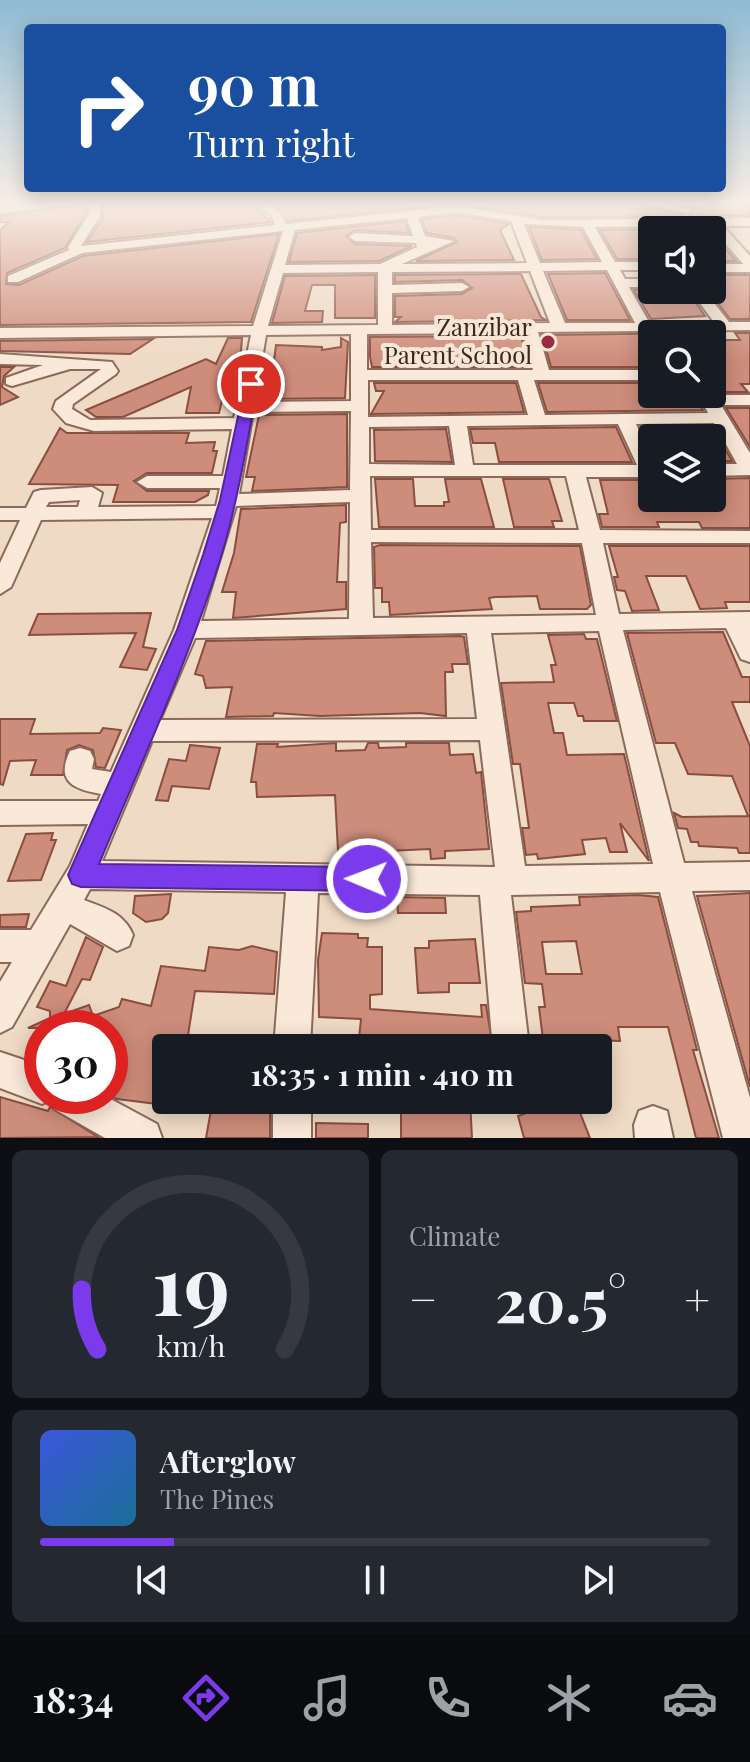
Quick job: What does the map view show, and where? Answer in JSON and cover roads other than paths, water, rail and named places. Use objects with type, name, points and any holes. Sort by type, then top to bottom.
[{"type":"street","points":[[13,279],[63,257]]},
{"type":"street","points":[[0,1015],[10,978],[41,946],[81,875],[122,786],[186,630],[228,498],[259,331],[279,257]]},
{"type":"street","points":[[354,257],[354,267]]},
{"type":"street","points":[[385,267],[401,257]]},
{"type":"street","points":[[534,257],[559,327]]},
{"type":"street","points":[[606,257],[641,320]]},
{"type":"street","points":[[456,266],[468,307]]},
{"type":"street","points":[[276,269],[638,266]]},
{"type":"street","points":[[726,267],[750,266]]},
{"type":"street","points":[[385,267],[385,328]]},
{"type":"street","points":[[620,283],[638,283]]},
{"type":"street","points":[[385,289],[468,307],[529,327],[638,326]]},
{"type":"street","points":[[708,304],[720,320]]},
{"type":"street","points":[[0,333],[385,328],[468,307]]},
{"type":"street","points":[[726,326],[750,326]]},
{"type":"street","points":[[529,327],[538,420]]},
{"type":"street","points":[[359,328],[361,627]]},
{"type":"street","points":[[0,359],[71,361],[110,367],[105,377],[65,401],[62,409],[69,418],[94,426],[245,415],[360,414],[457,421],[720,418]]},
{"type":"street","points":[[12,381],[71,361]]},
{"type":"street","points":[[359,375],[638,375]]},
{"type":"street","points":[[726,398],[750,400]]},
{"type":"street","points":[[714,408],[750,469],[726,470]]},
{"type":"street","points":[[625,420],[638,447]]},
{"type":"street","points":[[457,421],[465,471]]},
{"type":"street","points":[[360,470],[638,471]]},
{"type":"street","points":[[575,473],[594,539],[612,622],[610,629],[671,878],[742,1138]]},
{"type":"street","points":[[147,482],[228,498]]},
{"type":"street","points":[[3,575],[41,496],[46,494],[88,492],[94,495],[87,512],[228,498],[360,496]]},
{"type":"street","points":[[0,514],[35,513]]},
{"type":"street","points":[[360,536],[750,537]]},
{"type":"street","points":[[186,630],[742,620],[750,653]]},
{"type":"street","points":[[478,624],[494,729],[510,1034]]},
{"type":"street","points":[[143,731],[494,729]]},
{"type":"street","points":[[80,759],[77,774],[81,779],[122,786]]},
{"type":"street","points":[[0,813],[83,811],[109,815]]},
{"type":"street","points":[[81,875],[503,881],[750,876]]},
{"type":"street","points":[[293,1034],[303,878]]},
{"type":"street","points":[[64,907],[102,922],[117,935]]},
{"type":"street","points":[[0,946],[41,946]]},
{"type":"street","points":[[0,1070],[24,1079]]},
{"type":"street","points":[[100,1114],[143,1138]]},
{"type":"street","points":[[292,1114],[292,1138]]},
{"type":"place","name":"Zanzibar Parent School","points":[[548,342]]}]
